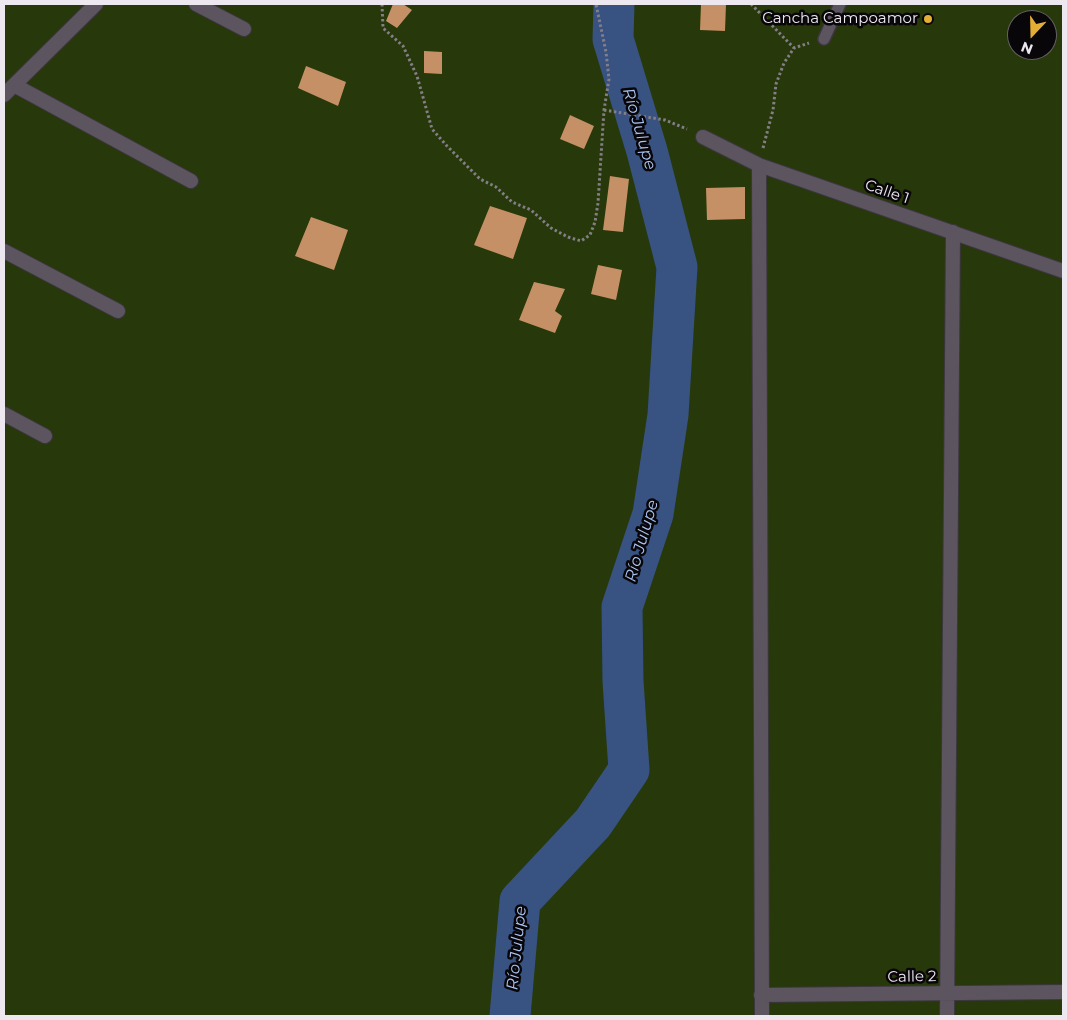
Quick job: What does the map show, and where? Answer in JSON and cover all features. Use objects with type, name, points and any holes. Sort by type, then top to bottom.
[{"type":"street","points":[[4,95],[96,4]]},
{"type":"street","points":[[196,4],[244,29]]},
{"type":"street","points":[[14,85],[191,182]]},
{"type":"street","name":"Calle 1","points":[[703,137],[759,165],[1063,271]]},
{"type":"street","points":[[759,165],[762,1016]]},
{"type":"street","points":[[947,1016],[953,232]]},
{"type":"street","points":[[4,251],[118,311]]},
{"type":"street","points":[[4,414],[45,436]]},
{"type":"street","name":"Calle 2","points":[[762,995],[1063,992]]},
{"type":"lane","points":[[824,38],[840,4]]},
{"type":"path","points":[[382,4],[383,28],[403,46],[417,76],[432,129],[480,179],[496,187],[512,202],[531,210],[551,228],[581,241],[590,235],[595,222],[604,110],[609,79],[606,52],[596,4]]},
{"type":"path","points":[[751,4],[794,48]]},
{"type":"path","points":[[759,165],[773,110],[776,84],[784,63],[794,48],[824,38]]},
{"type":"path","points":[[604,110],[665,120],[703,137]]},
{"type":"green space","points":[[4,4],[1063,4],[1063,1016],[4,1016]]},
{"type":"building","points":[[393,4],[403,4],[412,10],[397,28],[386,21]]},
{"type":"building","points":[[701,4],[726,4],[725,31],[700,30]]},
{"type":"building","points":[[424,51],[442,52],[442,74],[424,73]]},
{"type":"building","points":[[306,66],[346,82],[338,106],[298,88]]},
{"type":"building","points":[[570,115],[594,126],[584,149],[560,139]]},
{"type":"building","points":[[610,176],[629,179],[623,232],[603,230]]},
{"type":"building","points":[[745,187],[745,219],[707,220],[706,188]]},
{"type":"building","points":[[490,206],[527,218],[513,259],[474,245]]},
{"type":"building","points":[[311,217],[348,230],[334,270],[295,256]]},
{"type":"building","points":[[598,265],[622,270],[616,300],[591,294]]},
{"type":"building","points":[[534,282],[565,289],[555,311],[562,316],[555,333],[519,320]]},
{"type":"waterway","name":"Río Julupe","points":[[510,1016],[520,901],[593,823],[629,770],[623,681],[622,607],[653,514],[668,415],[677,267],[647,151],[613,39],[614,4]]},
{"type":"place","name":"Cancha Campoamor","points":[[928,19]]}]
